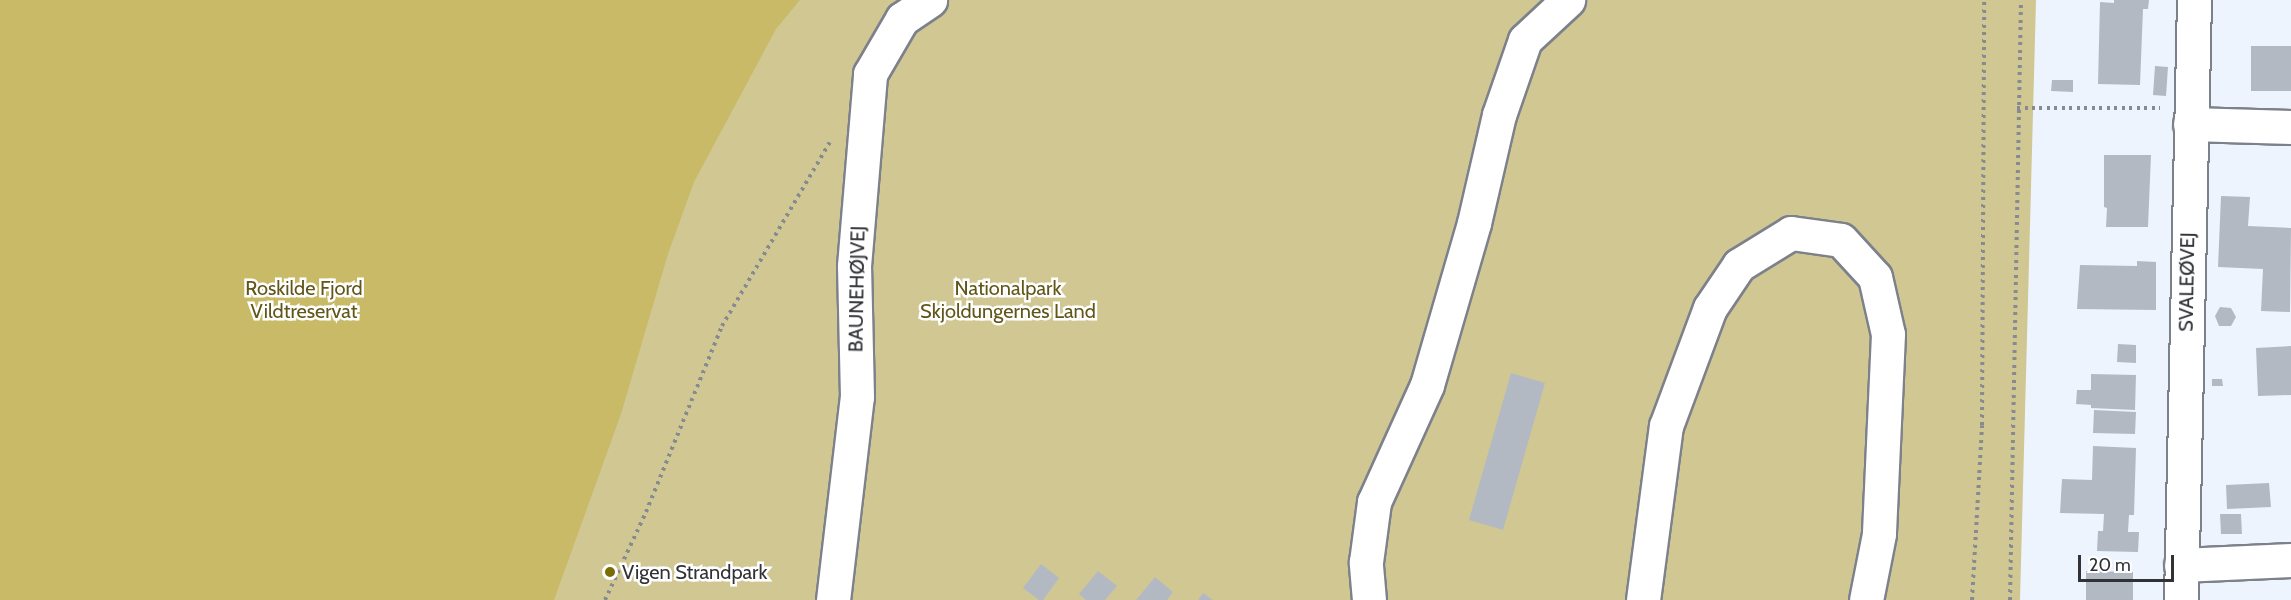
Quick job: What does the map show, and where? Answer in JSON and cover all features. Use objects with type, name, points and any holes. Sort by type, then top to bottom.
[{"type":"street","name":"BAUNEHØJVEJ","points":[[833,600],[857,397],[854,266],[870,74],[902,19],[930,0]]},
{"type":"street","points":[[1369,600],[1366,562],[1374,502],[1427,385],[1474,223],[1499,115],[1525,40],[1568,0]]},
{"type":"street","name":"SVALEØVEJ","points":[[2181,600],[2194,0]]},
{"type":"street","points":[[2190,124],[2291,127]]},
{"type":"street","points":[[1643,600],[1666,426],[1710,308],[1739,265],[1791,233],[1841,240],[1875,277],[1888,334],[1879,534],[1866,600]]},
{"type":"street","points":[[2181,565],[2291,560]]},
{"type":"path","points":[[1972,600],[1982,425],[1984,0]]},
{"type":"path","points":[[2010,600],[2017,108],[2021,0]]},
{"type":"path","points":[[2017,108],[2178,108],[2190,124]]},
{"type":"path","points":[[605,600],[646,512],[722,326],[835,135]]},
{"type":"green space","name":"Nationalpark Skjoldungernes Land","points":[[0,0],[2036,0],[2020,600],[0,600]]},
{"type":"shaded area","name":"Roskilde Fjord Vildtreservat","points":[[0,0],[800,0],[776,29],[694,182],[668,254],[621,414],[554,600],[0,600]]},
{"type":"building","points":[[2114,0],[2149,0],[2148,9],[2143,9],[2140,85],[2098,84],[2100,2],[2114,3]]},
{"type":"building","points":[[2251,46],[2291,46],[2291,91],[2251,91]]},
{"type":"building","points":[[2155,66],[2168,67],[2166,96],[2153,95]]},
{"type":"building","points":[[2052,80],[2073,80],[2073,92],[2051,91]]},
{"type":"building","points":[[2104,155],[2151,155],[2148,227],[2106,227]]},
{"type":"building","points":[[2221,196],[2250,197],[2248,226],[2291,228],[2290,312],[2261,311],[2263,269],[2218,267]]},
{"type":"building","points":[[2137,261],[2156,262],[2156,310],[2077,309],[2080,265],[2137,266]]},
{"type":"building","points":[[2220,307],[2231,308],[2236,317],[2231,326],[2219,326],[2215,316]]},
{"type":"building","points":[[2118,344],[2136,345],[2136,363],[2117,362]]},
{"type":"building","points":[[2291,346],[2291,395],[2258,396],[2256,348]]},
{"type":"building","points":[[1511,373],[1545,383],[1503,530],[1469,520]]},
{"type":"building","points":[[2091,374],[2136,375],[2135,410],[2091,408],[2091,405],[2076,404],[2077,390],[2091,390]]},
{"type":"building","points":[[2212,379],[2222,379],[2223,386],[2212,386]]},
{"type":"building","points":[[2094,410],[2136,412],[2135,434],[2093,433]]},
{"type":"building","points":[[2093,446],[2136,448],[2134,515],[2129,515],[2128,532],[2139,532],[2138,552],[2097,551],[2098,531],[2103,531],[2104,514],[2060,513],[2062,479],[2092,480]]},
{"type":"building","points":[[2269,483],[2271,507],[2227,509],[2226,485]]},
{"type":"building","points":[[2220,514],[2241,514],[2242,534],[2221,534]]},
{"type":"building","points":[[1041,564],[1059,578],[1043,600],[1039,600],[1023,588]]},
{"type":"building","points":[[1098,571],[1117,586],[1105,600],[1086,600],[1079,594]]},
{"type":"building","points":[[2086,571],[2133,572],[2133,600],[2086,600]]},
{"type":"building","points":[[1155,577],[1173,592],[1167,600],[1136,600]]},
{"type":"building","points":[[1203,593],[1213,600],[1198,600]]},
{"type":"place","name":"Vigen Strandpark","points":[[610,572]]}]
